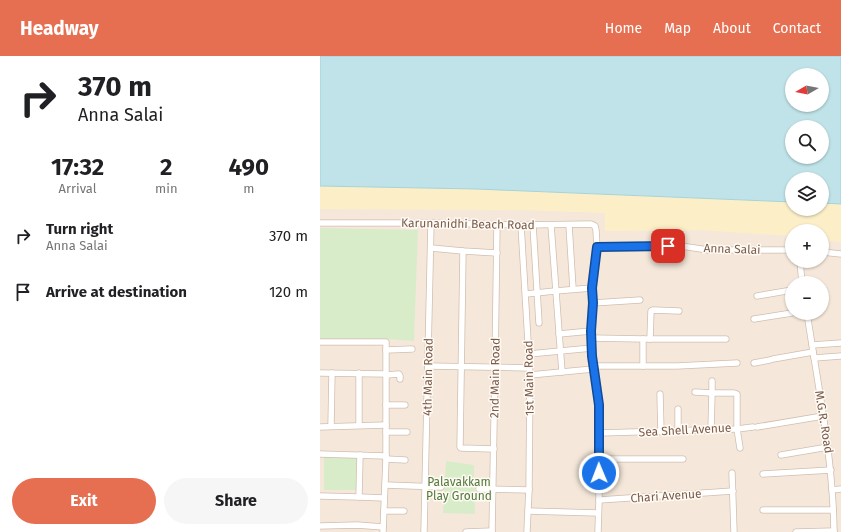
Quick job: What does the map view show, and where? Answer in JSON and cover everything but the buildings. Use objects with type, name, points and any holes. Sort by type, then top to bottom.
[{"type":"street","name":"Karunanidhi Beach Road","points":[[320,223],[432,222],[521,225],[591,224],[596,230],[597,247]]},
{"type":"street","name":"4th Main Road","points":[[424,532],[432,222]]},
{"type":"street","name":"2nd Main Road","points":[[492,532],[497,224]]},
{"type":"street","name":"1st Main Road","points":[[521,225],[530,372],[529,490],[527,532]]},
{"type":"street","points":[[533,225],[539,323]]},
{"type":"street","points":[[551,225],[562,372]]},
{"type":"street","points":[[570,225],[573,289]]},
{"type":"street","name":"Anna Salai","points":[[597,247],[674,246],[708,250],[785,250]]},
{"type":"street","points":[[597,247],[592,288],[593,303],[591,338],[593,368],[599,405],[598,532]]},
{"type":"street","points":[[431,248],[497,253]]},
{"type":"street","points":[[463,251],[460,447],[494,449]]},
{"type":"street","points":[[829,253],[841,254]]},
{"type":"street","points":[[526,294],[592,288]]},
{"type":"street","points":[[757,296],[785,291]]},
{"type":"street","points":[[593,303],[640,300]]},
{"type":"street","points":[[650,339],[652,311],[679,311]]},
{"type":"street","points":[[754,319],[785,314]]},
{"type":"street","name":"M.G.R. Road","points":[[808,320],[831,470],[834,531]]},
{"type":"street","points":[[559,334],[591,331]]},
{"type":"street","points":[[591,338],[726,339]]},
{"type":"street","points":[[643,339],[643,366]]},
{"type":"street","points":[[320,342],[386,342],[386,458],[383,529],[357,526],[331,529],[320,526]]},
{"type":"street","points":[[812,345],[841,343]]},
{"type":"street","points":[[529,354],[592,348]]},
{"type":"street","points":[[386,350],[412,350]]},
{"type":"street","points":[[754,363],[773,359],[813,355],[841,356]]},
{"type":"street","points":[[428,366],[495,367],[530,372],[562,372],[593,368],[737,364]]},
{"type":"street","points":[[320,373],[399,374],[400,378]]},
{"type":"street","points":[[331,426],[332,373]]},
{"type":"street","points":[[359,373],[359,425]]},
{"type":"street","points":[[711,430],[712,381]]},
{"type":"street","points":[[695,392],[712,393]]},
{"type":"street","name":"Sea Shell Avenue","points":[[599,434],[737,429],[737,394],[712,393]]},
{"type":"street","points":[[660,394],[661,432]]},
{"type":"street","points":[[386,404],[405,405]]},
{"type":"street","points":[[678,409],[678,431]]},
{"type":"street","points":[[740,448],[737,429],[823,416]]},
{"type":"street","points":[[320,427],[386,425]]},
{"type":"street","points":[[386,432],[407,432]]},
{"type":"street","points":[[781,455],[828,447]]},
{"type":"street","points":[[320,454],[360,455],[405,460]]},
{"type":"street","points":[[359,497],[360,455]]},
{"type":"street","points":[[599,459],[683,459]]},
{"type":"street","points":[[763,474],[831,470]]},
{"type":"street","points":[[732,473],[734,532]]},
{"type":"street","points":[[385,485],[441,488]]},
{"type":"street","points":[[479,489],[529,490]]},
{"type":"street","points":[[832,490],[841,489]]},
{"type":"street","name":"Chari Avenue","points":[[599,500],[733,491]]},
{"type":"street","points":[[320,496],[384,498]]},
{"type":"street","points":[[763,510],[834,510]]},
{"type":"street","points":[[384,511],[404,511]]},
{"type":"street","points":[[528,511],[598,513]]},
{"type":"street","points":[[357,526],[357,532]]},
{"type":"street","points":[[796,532],[834,531]]},
{"type":"street","points":[[466,532],[492,532]]},
{"type":"shaded area","points":[[320,190],[785,209],[785,216],[829,216],[829,209],[841,209],[841,532],[320,532]]},
{"type":"green space","points":[[320,228],[418,230],[414,341],[387,339],[320,340]]},
{"type":"green space","points":[[324,455],[357,455],[356,490],[324,490]]},
{"type":"green space","name":"Palavakkam Play Ground","points":[[446,461],[474,465],[475,514],[443,513]]},
{"type":"sand","points":[[320,186],[476,189],[785,202],[785,216],[829,216],[829,203],[841,204],[841,242],[829,241],[829,224],[785,224],[785,236],[700,230],[605,231],[605,213],[522,210],[320,209]]},
{"type":"water","points":[[320,56],[841,56],[841,204],[829,203],[829,172],[785,172],[785,202],[476,189],[320,186]]},
{"type":"route","points":[[599,473],[599,405],[593,369],[591,331],[593,303],[592,288],[597,247],[668,246]]}]
